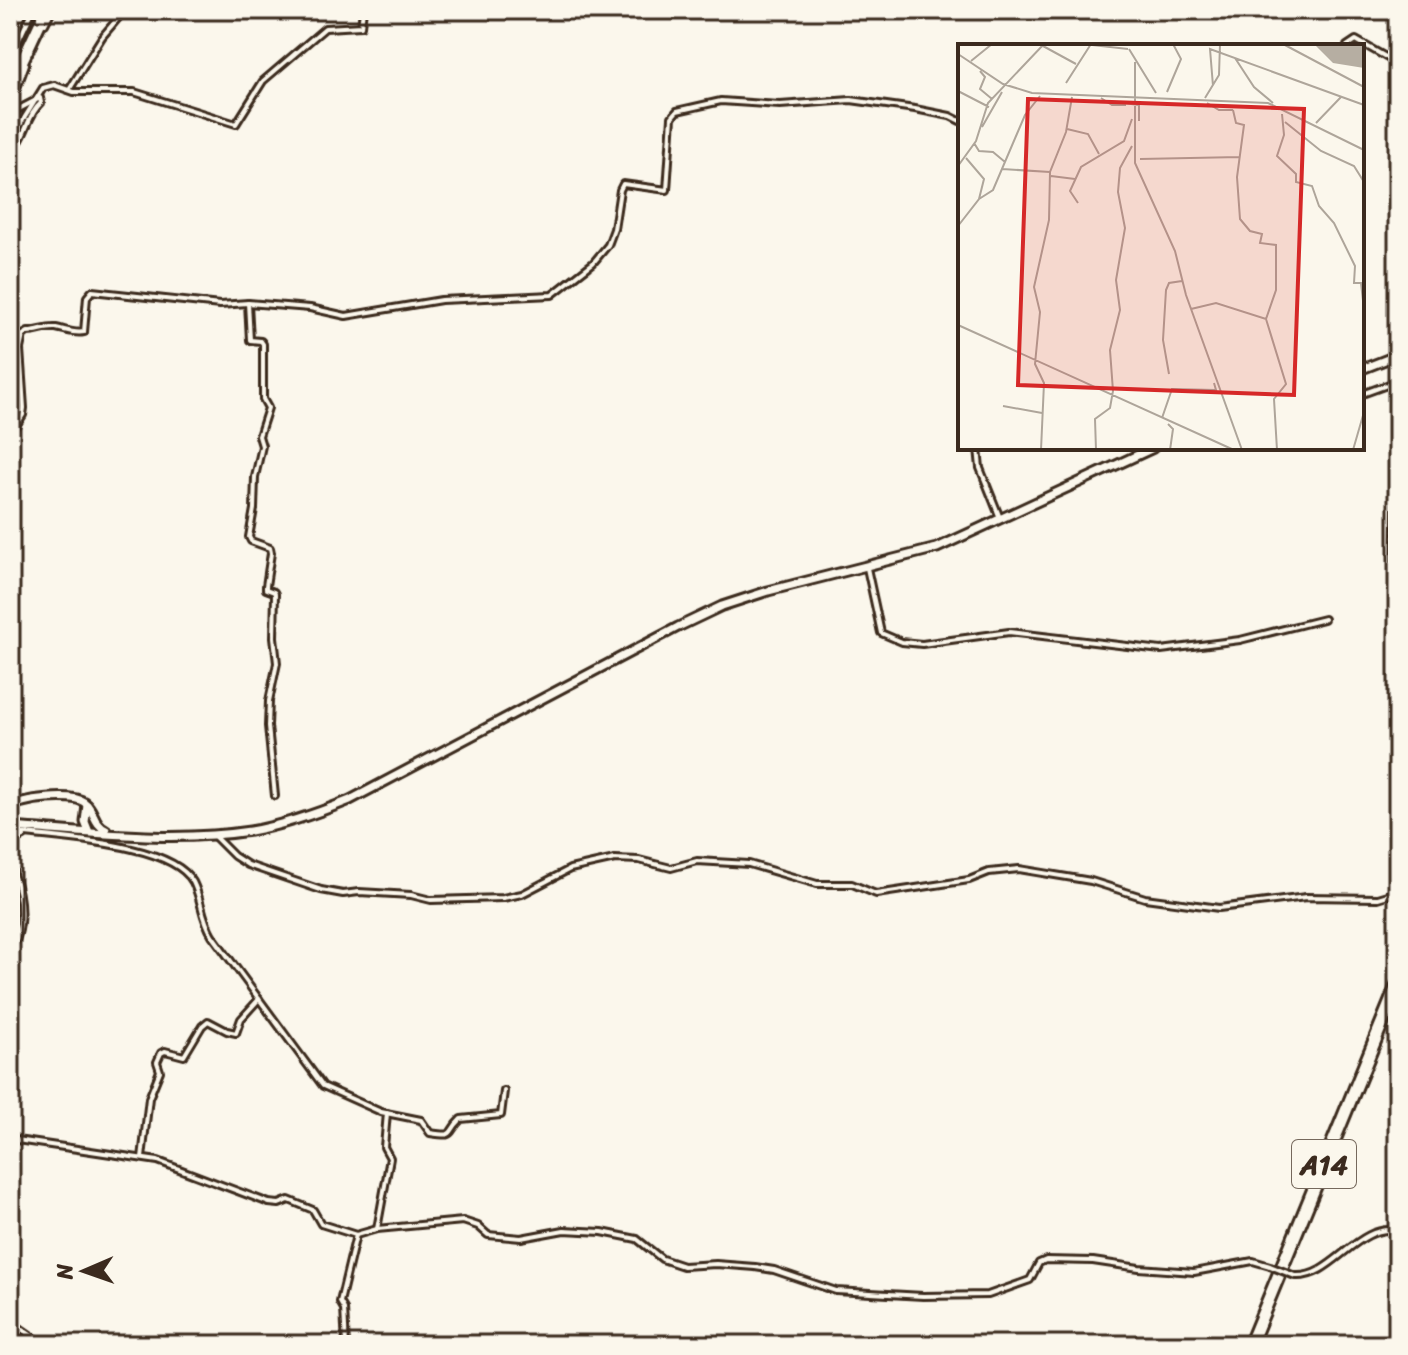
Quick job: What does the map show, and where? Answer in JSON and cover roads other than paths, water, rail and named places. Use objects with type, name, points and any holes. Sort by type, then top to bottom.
[{"type":"highway","points":[[10,76],[43,10]]},
{"type":"highway","points":[[10,87],[43,10]]},
{"type":"highway","name":"A14","points":[[1252,1345],[1398,984]]},
{"type":"highway","name":"A14","points":[[1252,1345],[1398,997]]},
{"type":"main road","points":[[1364,368],[1398,355]]},
{"type":"main road","points":[[10,832],[214,835],[277,825],[350,800],[722,606],[768,591],[937,548],[1149,450]]},
{"type":"main road","points":[[11,806],[24,801],[80,800],[92,810],[95,820],[104,829],[116,833]]},
{"type":"main road","points":[[87,805],[85,822],[89,832]]},
{"type":"main road","points":[[89,832],[95,820]]},
{"type":"main road","points":[[72,831],[85,822]]},
{"type":"main road","points":[[10,855],[10,886]]},
{"type":"street","points":[[10,58],[33,10]]},
{"type":"street","points":[[10,107],[29,57],[52,10]]},
{"type":"street","points":[[69,90],[102,37],[125,10]]},
{"type":"street","points":[[10,141],[35,100],[48,86],[69,90],[134,92],[236,124],[263,81],[325,28],[361,26],[363,10]]},
{"type":"street","points":[[1364,45],[1398,64]]},
{"type":"street","points":[[10,125],[15,111],[40,98],[41,103],[33,110],[21,141],[10,151]]},
{"type":"street","points":[[10,435],[23,415],[20,349],[25,332],[41,332],[52,327],[80,334],[84,332],[87,297],[92,291],[220,305],[248,303],[317,309],[346,316],[441,300],[536,297],[556,293],[598,258],[608,245],[614,229],[623,184],[667,190],[672,117],[677,111],[721,101],[780,105],[851,100],[905,107],[958,120]]},
{"type":"street","points":[[248,303],[250,340],[263,344],[263,399],[268,408],[259,436],[262,446],[255,477],[249,537],[251,541],[270,548],[271,553],[266,589],[275,594],[277,663],[269,701],[268,744],[275,796]]},
{"type":"street","points":[[10,341],[20,349]]},
{"type":"street","points":[[1364,393],[1395,382],[1395,587],[1398,596]]},
{"type":"street","points":[[978,450],[980,468],[1001,520]]},
{"type":"street","points":[[867,568],[881,633],[916,644],[1009,632],[1161,650],[1240,640],[1324,619]]},
{"type":"street","points":[[10,855],[14,843],[22,834],[137,850],[175,865],[192,881],[204,922],[323,1086],[387,1113],[421,1120],[430,1133],[449,1135],[461,1119],[501,1115],[504,1091]]},
{"type":"street","points":[[214,835],[234,856],[248,865],[321,890],[411,895],[431,900],[512,896],[532,891],[570,869],[615,859],[639,860],[671,868],[697,861],[749,864],[810,883],[856,885],[876,894],[969,880],[989,872],[1015,868],[1091,881],[1145,898],[1215,908],[1306,897],[1378,898],[1398,892]]},
{"type":"street","points":[[10,951],[18,936],[19,895],[12,872]]},
{"type":"street","points":[[10,886],[19,895]]},
{"type":"street","points":[[142,1158],[149,1098],[160,1071],[157,1062],[161,1053],[165,1051],[179,1057],[186,1056],[202,1026],[208,1021],[236,1033],[241,1019],[259,999]]},
{"type":"street","points":[[377,1229],[390,1158],[384,1147],[387,1113]]},
{"type":"street","points":[[10,1139],[74,1151],[142,1158],[172,1166],[269,1203],[279,1204],[289,1200],[313,1210],[321,1224],[356,1235],[377,1229],[463,1221],[478,1226],[488,1235],[521,1238],[564,1230],[602,1232],[637,1239],[662,1259],[683,1266],[716,1264],[755,1267],[778,1271],[829,1289],[923,1296],[995,1294],[1030,1280],[1039,1263],[1046,1260],[1093,1261],[1194,1272],[1253,1261],[1295,1276],[1313,1273],[1370,1235],[1390,1229],[1398,1231]]},
{"type":"street","points":[[346,1345],[344,1309],[340,1302],[356,1235]]},
{"type":"street","points":[[10,1321],[45,1345]]}]
